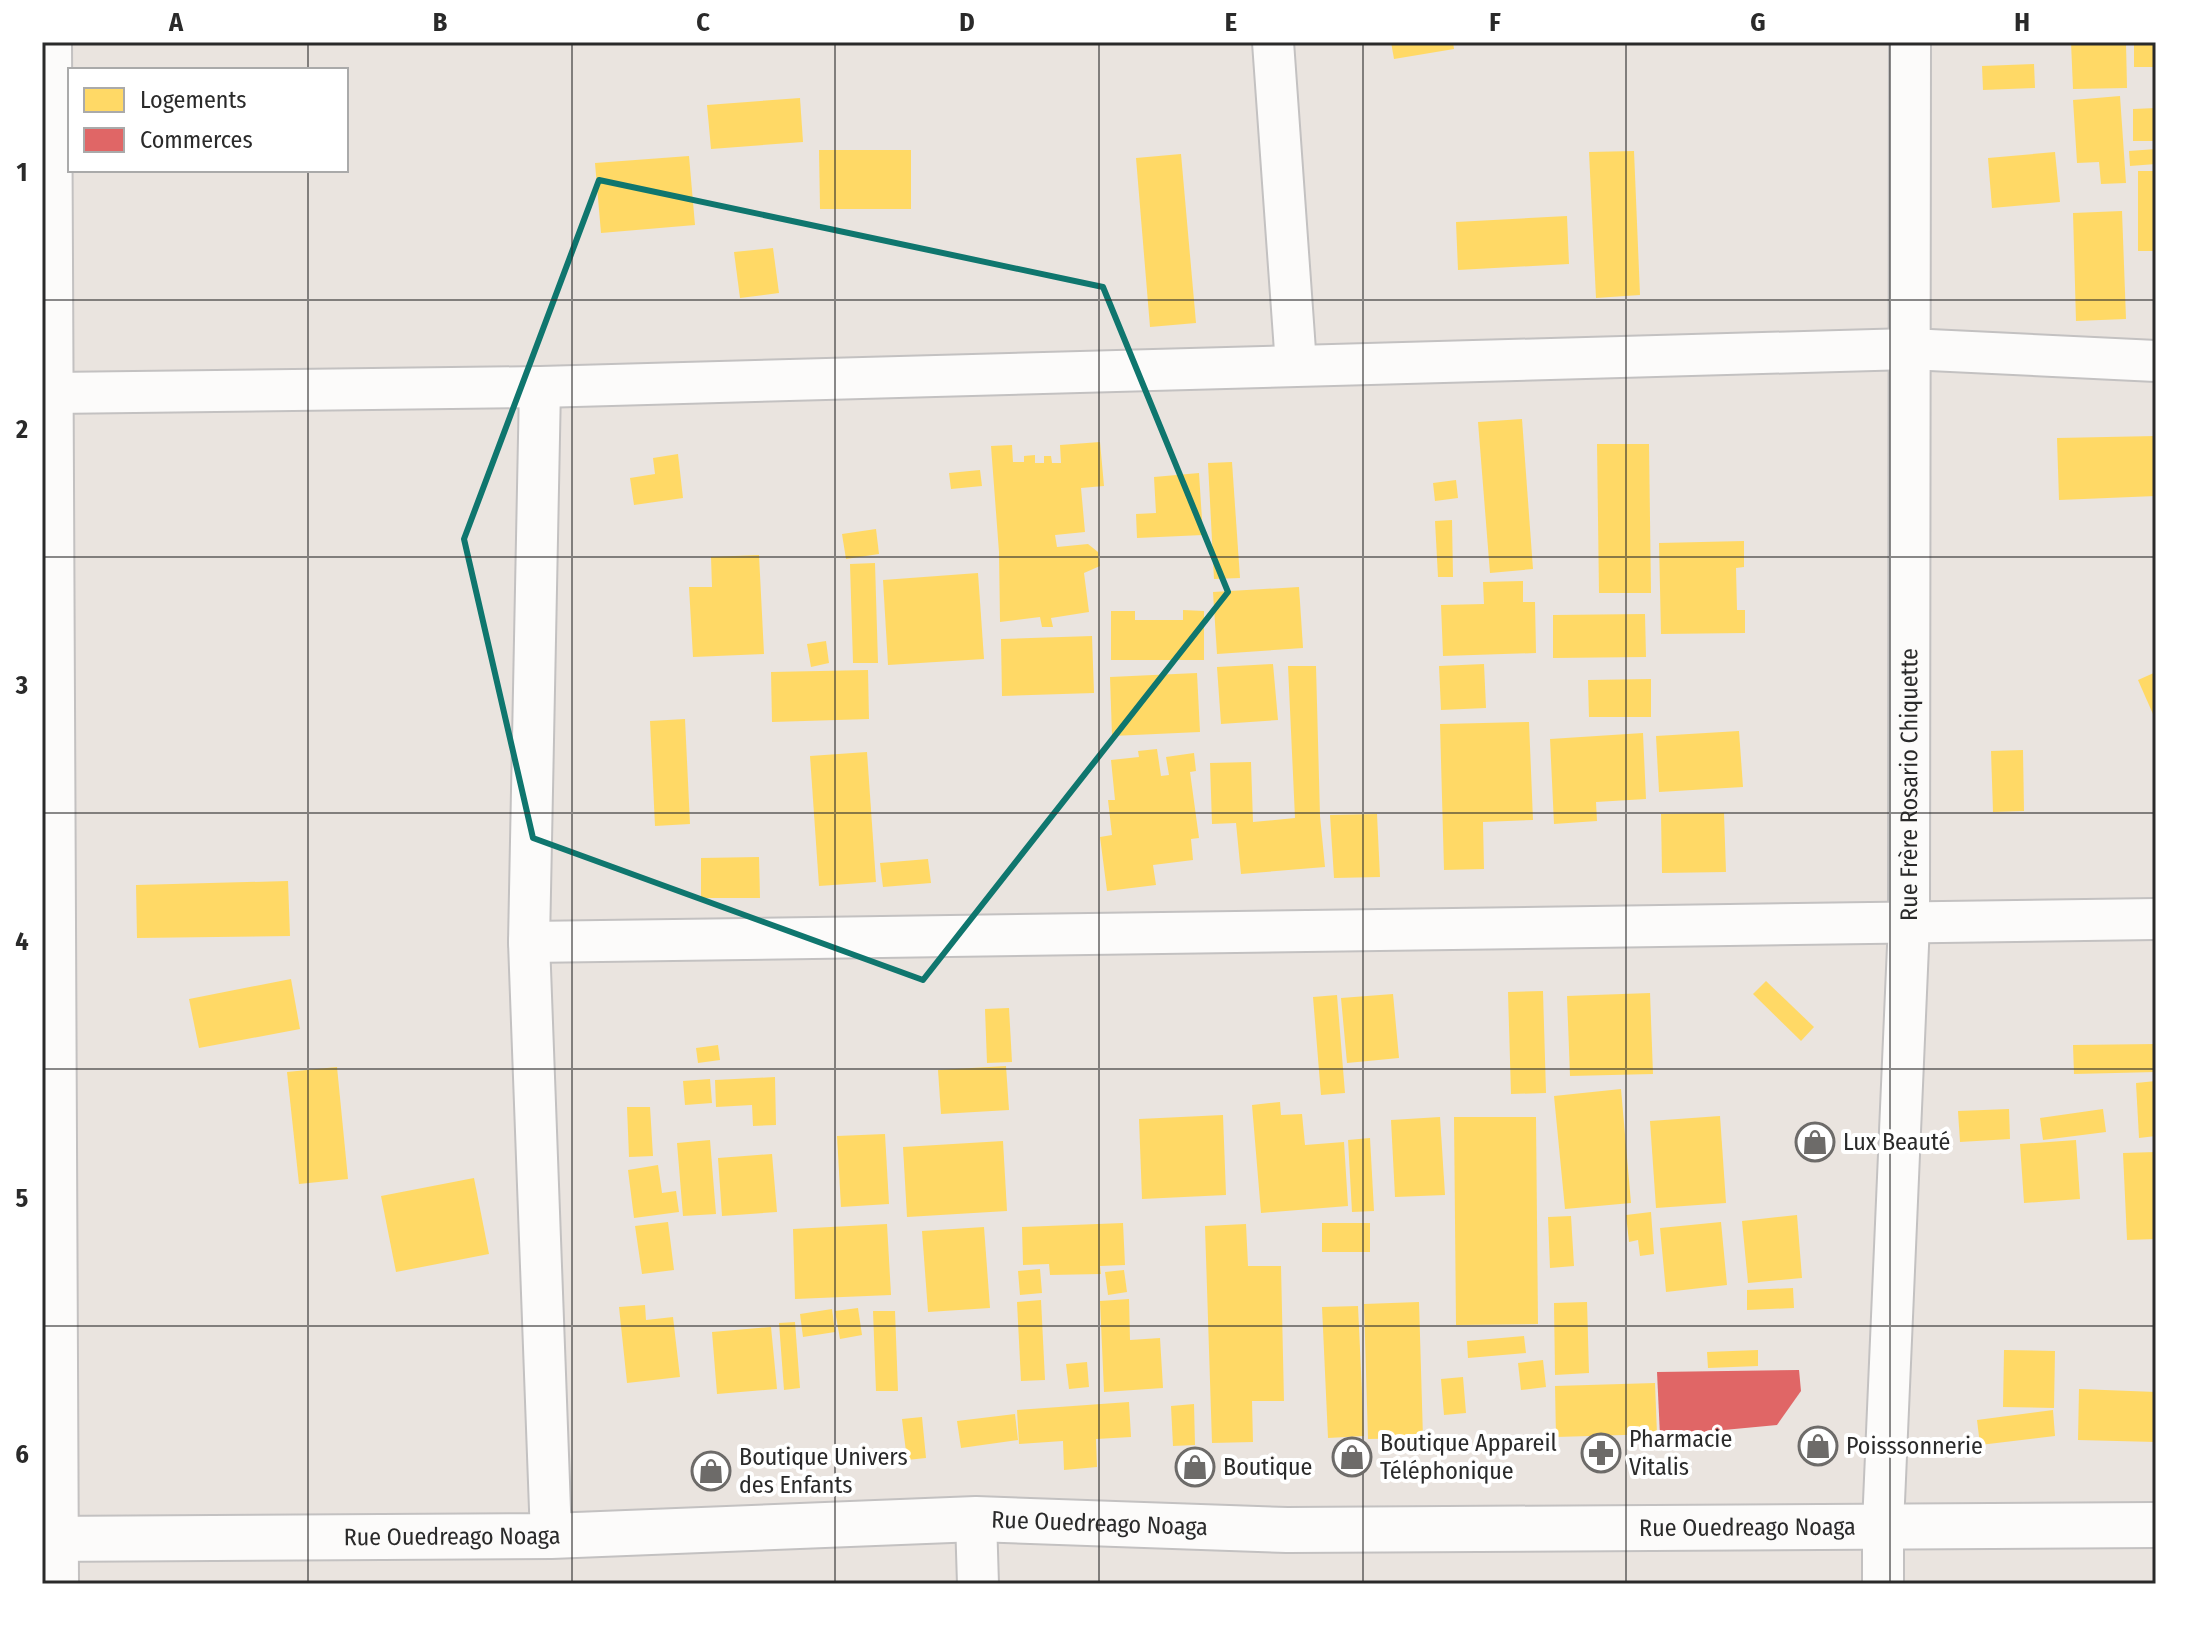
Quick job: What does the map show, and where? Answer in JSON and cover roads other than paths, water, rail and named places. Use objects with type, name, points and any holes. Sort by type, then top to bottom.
[{"type":"street","points":[[51,42],[53,393],[48,505],[50,1540],[58,1584]]},
{"type":"street","points":[[1273,42],[1296,365]]},
{"type":"street","name":"Rue Frère Rosario Chiquette","points":[[1883,1584],[1909,923],[1910,42]]},
{"type":"street","points":[[53,393],[540,387],[1909,349],[2156,361]]},
{"type":"street","points":[[540,387],[529,942],[551,1536]]},
{"type":"street","points":[[529,942],[2156,919]]},
{"type":"street","points":[[976,1519],[978,1584]]},
{"type":"street","name":"Rue Ouedreago Noaga","points":[[50,1540],[551,1536],[976,1519],[1287,1530],[2156,1525]]},
{"type":"place","name":"Lux Beauté","points":[[1815,1142]]},
{"type":"place","name":"Poisssonnerie","points":[[1818,1446]]},
{"type":"place","name":"Pharmacie Vitalis","points":[[1601,1453]]},
{"type":"place","name":"Boutique Appareil Téléphonique","points":[[1352,1457]]},
{"type":"place","name":"Boutique","points":[[1195,1467]]},
{"type":"place","name":"Boutique Univers des Enfants","points":[[711,1471]]}]
